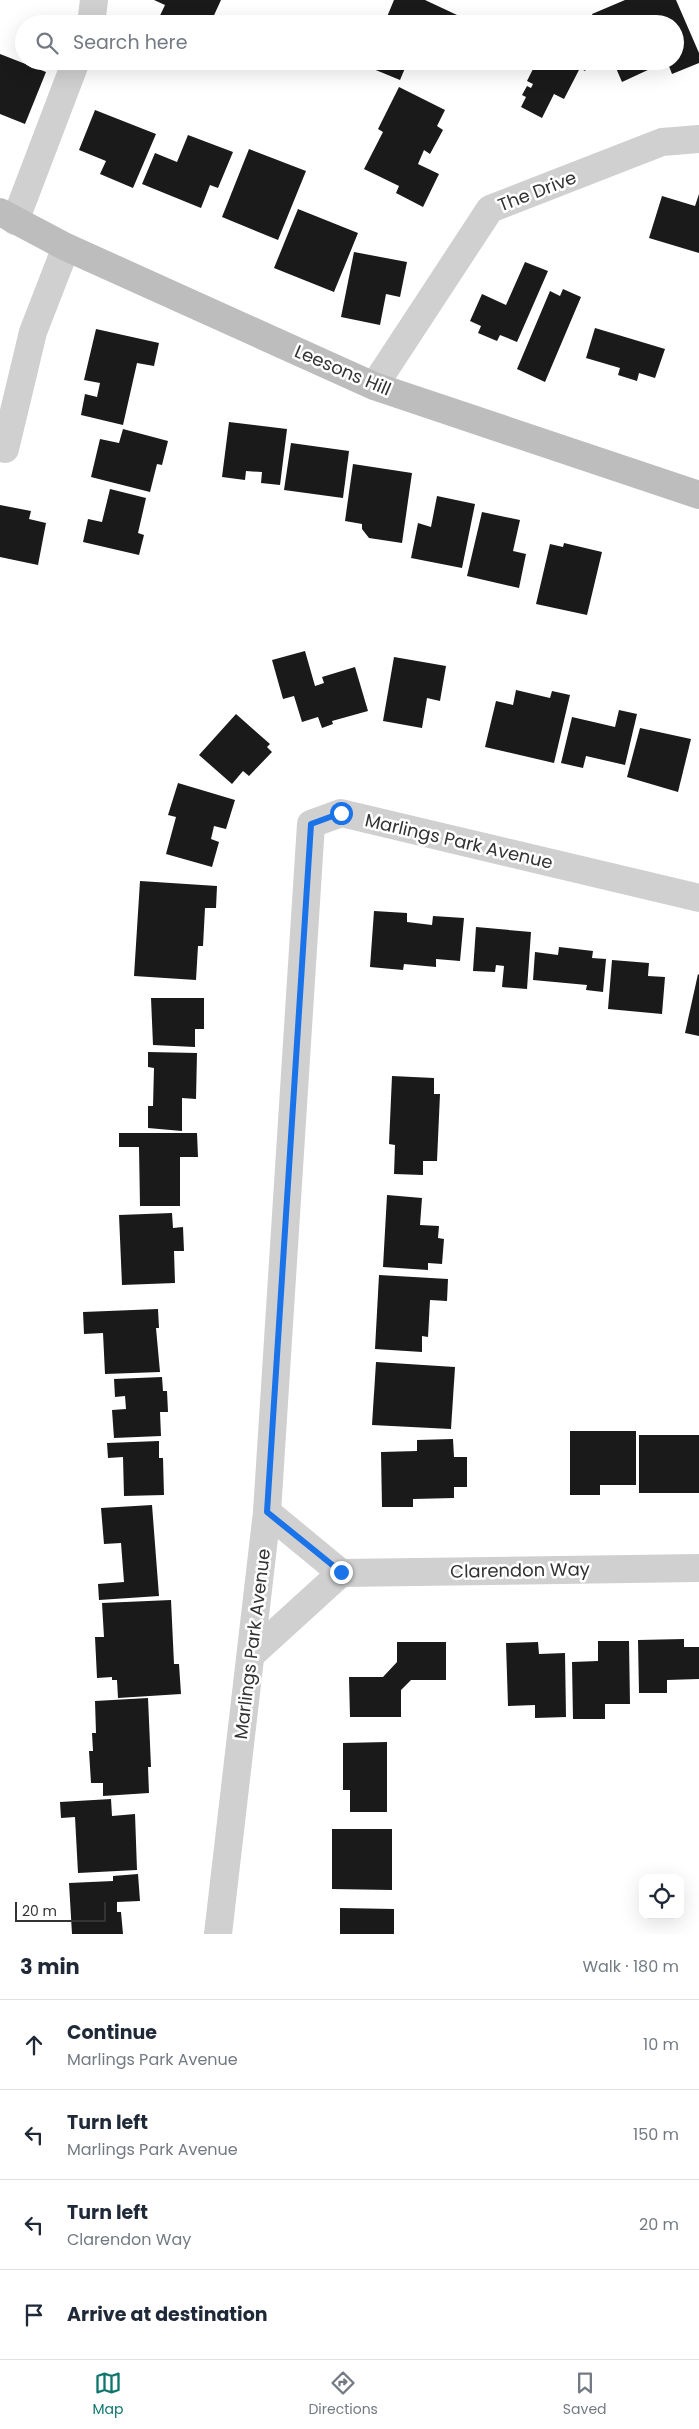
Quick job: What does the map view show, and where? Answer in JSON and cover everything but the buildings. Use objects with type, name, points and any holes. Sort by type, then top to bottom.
[{"type":"street","points":[[92,15],[94,0]]},
{"type":"street","points":[[8,216],[72,70]]},
{"type":"street","name":"The Drive","points":[[374,386],[490,209],[662,142],[699,139]]},
{"type":"street","name":"Leesons Hill","points":[[8,216],[66,247],[374,386],[699,494]]},
{"type":"street","points":[[5,450],[33,332],[66,247]]},
{"type":"street","name":"Marlings Park Avenue","points":[[218,1934],[267,1512],[311,824],[341,813],[699,898]]},
{"type":"street","points":[[251,1655],[341,1572],[267,1512]]},
{"type":"street","name":"Clarendon Way","points":[[341,1572],[699,1568]]},
{"type":"route","points":[[341,813],[311,824],[267,1512],[341,1572]]}]
